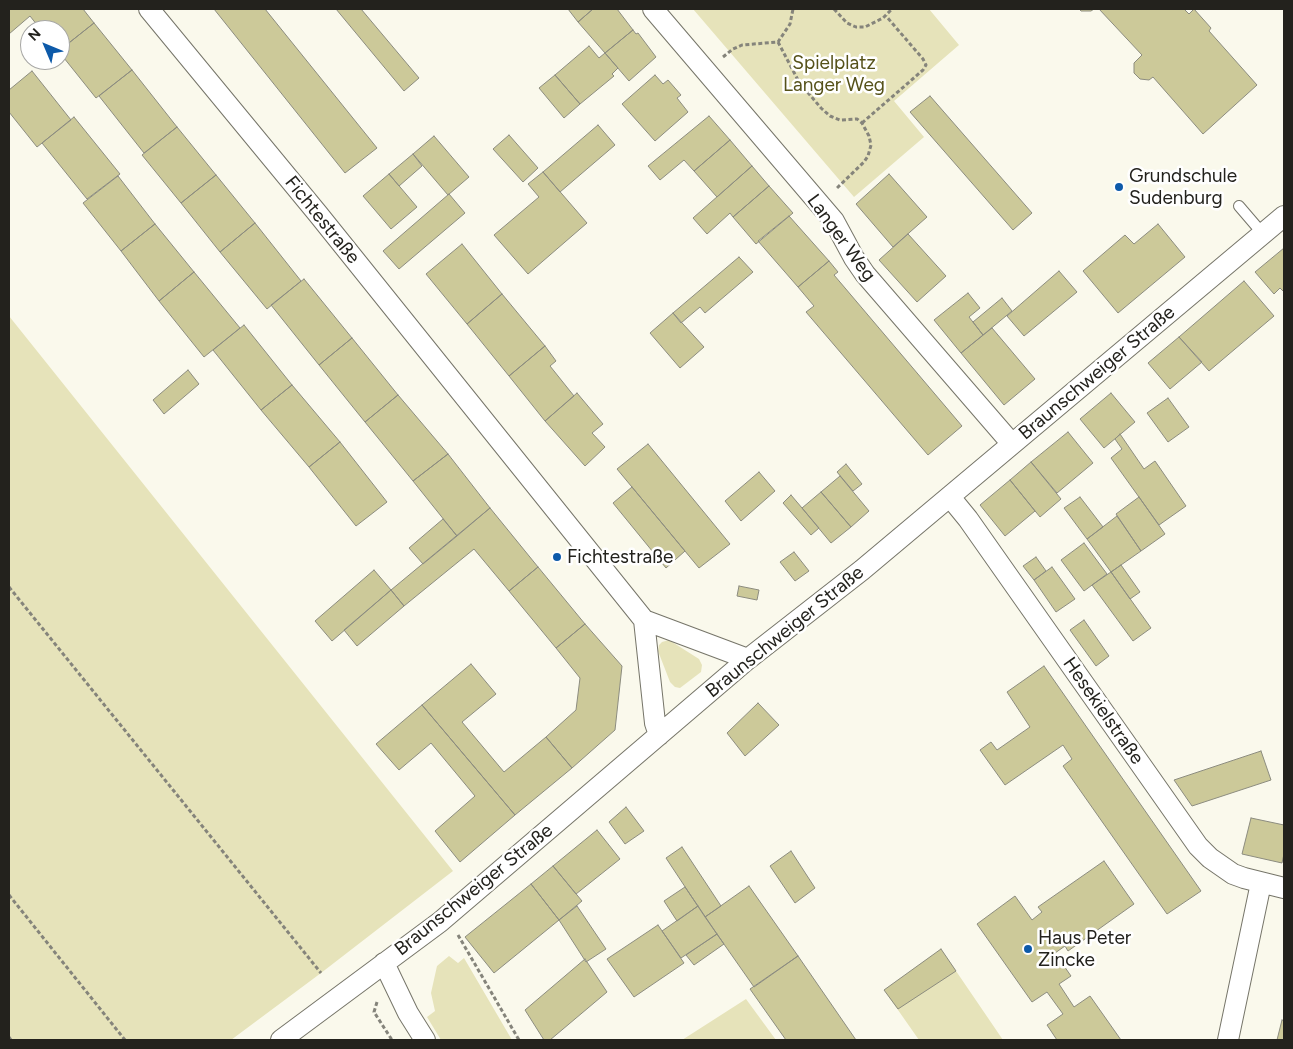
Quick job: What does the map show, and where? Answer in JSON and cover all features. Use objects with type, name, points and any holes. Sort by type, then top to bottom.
[{"type":"street","name":"Fichtestraße","points":[[149,9],[318,214],[644,620]]},
{"type":"street","name":"Langer Weg","points":[[653,9],[834,221],[865,274],[1012,444]]},
{"type":"street","name":"Braunschweiger Straße","points":[[281,1040],[447,916],[748,659],[862,570],[1284,216]]},
{"type":"street","name":"Hesekielstraße","points":[[950,497],[968,519],[1194,842],[1210,858],[1229,872],[1244,878],[1284,888]]},
{"type":"street","points":[[659,735],[655,724],[644,620],[748,659]]},
{"type":"street","points":[[1228,1040],[1260,882]]},
{"type":"street","points":[[384,963],[408,1013],[425,1040]]},
{"type":"lane","points":[[1239,206],[1263,234]]},
{"type":"path","points":[[778,42],[790,24],[793,9]]},
{"type":"path","points":[[834,9],[847,23],[856,27],[866,27],[874,24],[886,16],[892,9]]},
{"type":"path","points":[[862,123],[923,70],[926,65],[886,16]]},
{"type":"path","points":[[705,72],[733,49],[742,45],[778,42]]},
{"type":"path","points":[[778,42],[799,82],[821,108],[828,115],[836,119],[856,118],[862,123],[871,141],[868,156],[862,164],[820,204]]},
{"type":"path","points":[[9,587],[321,974]]},
{"type":"path","points":[[9,895],[125,1040]]},
{"type":"path","points":[[447,916],[519,1040]]},
{"type":"path","points":[[374,1012],[392,1040]]},
{"type":"path","points":[[9,1037],[12,1040]]},
{"type":"green space","name":"Spielplatz Langer Weg","points":[[693,9],[929,9],[959,45],[894,101],[924,137],[854,197]]},
{"type":"green space","points":[[9,316],[453,871],[231,1040],[9,1040]]},
{"type":"green space","points":[[669,640],[699,659],[702,665],[701,672],[680,688],[675,687],[670,682],[658,651],[659,645],[662,642]]},
{"type":"green space","points":[[941,949],[1003,1040],[919,1040],[884,990]]},
{"type":"green space","points":[[449,956],[458,963],[464,958],[512,1040],[441,1040],[427,1017],[435,1011],[431,993],[437,966]]},
{"type":"green space","points":[[746,999],[776,1040],[682,1040]]},
{"type":"building","points":[[9,9],[83,9],[94,23],[70,42],[70,20],[33,20],[30,16],[25,20],[20,20],[20,25],[9,34]]},
{"type":"building","points":[[214,9],[265,9],[377,148],[345,173]]},
{"type":"building","points":[[336,9],[361,9],[419,78],[404,91]]},
{"type":"building","points":[[568,9],[593,9],[578,22]]},
{"type":"building","points":[[593,9],[617,9],[633,30],[605,53],[578,22]]},
{"type":"building","points":[[1079,9],[1094,9],[1091,11],[1081,11]]},
{"type":"building","points":[[1099,9],[1184,9],[1189,14],[1194,9],[1211,28],[1209,31],[1257,85],[1203,134],[1153,77],[1149,80],[1140,79],[1134,73],[1134,63],[1142,55]]},
{"type":"building","points":[[94,23],[132,70],[96,98],[70,66],[70,42]]},
{"type":"building","points":[[633,30],[636,34],[638,33],[656,57],[629,81],[605,53]]},
{"type":"building","points":[[589,46],[599,58],[605,53],[618,68],[612,74],[614,76],[580,104],[555,75]]},
{"type":"building","points":[[132,70],[177,127],[144,153],[99,96]]},
{"type":"building","points":[[32,71],[71,120],[37,147],[9,112],[9,90]]},
{"type":"building","points":[[555,75],[580,104],[564,118],[539,88]]},
{"type":"building","points":[[655,75],[663,84],[668,80],[681,95],[677,98],[688,112],[655,141],[622,104]]},
{"type":"building","points":[[930,96],[1032,213],[1013,230],[910,112]]},
{"type":"building","points":[[709,116],[730,140],[694,171],[684,160],[660,180],[648,166]]},
{"type":"building","points":[[74,117],[120,174],[87,199],[42,143]]},
{"type":"building","points":[[598,125],[615,145],[560,192],[543,172]]},
{"type":"building","points":[[177,127],[216,175],[181,203],[142,155]]},
{"type":"building","points":[[509,135],[538,168],[523,182],[493,149]]},
{"type":"building","points":[[434,136],[469,177],[448,195],[413,154]]},
{"type":"building","points":[[730,140],[752,166],[717,197],[694,171]]},
{"type":"building","points":[[413,154],[422,166],[399,186],[389,174]]},
{"type":"building","points":[[752,166],[769,186],[733,217],[730,213],[707,234],[693,218]]},
{"type":"building","points":[[543,172],[587,223],[528,274],[494,235],[539,197],[528,184]]},
{"type":"building","points":[[389,174],[417,207],[391,229],[363,196]]},
{"type":"building","points":[[889,174],[927,217],[893,247],[856,204]]},
{"type":"building","points":[[216,175],[255,223],[220,252],[181,203]]},
{"type":"building","points":[[118,176],[155,224],[121,251],[83,203]]},
{"type":"building","points":[[769,186],[793,213],[756,244],[733,217]]},
{"type":"building","points":[[449,194],[465,213],[399,269],[383,251]]},
{"type":"building","points":[[789,216],[829,261],[798,287],[758,241]]},
{"type":"building","points":[[255,223],[301,281],[267,309],[220,252]]},
{"type":"building","points":[[155,224],[194,272],[159,301],[121,251]]},
{"type":"building","points":[[1158,224],[1185,257],[1118,313],[1083,271],[1125,235],[1134,244]]},
{"type":"building","points":[[908,234],[946,276],[917,302],[879,260]]},
{"type":"building","points":[[462,244],[502,294],[467,324],[426,274]]},
{"type":"building","points":[[1284,248],[1284,292],[1280,288],[1274,294],[1255,272]]},
{"type":"building","points":[[739,257],[753,272],[705,313],[700,307],[681,323],[673,313]]},
{"type":"building","points":[[829,261],[838,272],[834,275],[962,426],[928,455],[806,312],[814,306],[798,287]]},
{"type":"building","points":[[1059,271],[1077,292],[1024,336],[1007,316]]},
{"type":"building","points":[[194,272],[240,328],[204,357],[159,301]]},
{"type":"building","points":[[304,279],[352,338],[319,365],[271,305]]},
{"type":"building","points":[[1244,281],[1274,316],[1209,371],[1179,337]]},
{"type":"building","points":[[968,293],[980,308],[969,317],[983,335],[961,353],[934,320]]},
{"type":"building","points":[[502,294],[545,346],[509,376],[467,324]]},
{"type":"building","points":[[1002,298],[1012,311],[983,335],[973,322]]},
{"type":"building","points":[[673,313],[704,347],[680,368],[650,333]]},
{"type":"building","points":[[244,325],[292,385],[261,410],[213,350]]},
{"type":"building","points":[[992,328],[1035,379],[1004,405],[961,353]]},
{"type":"building","points":[[1179,337],[1202,362],[1170,389],[1148,363]]},
{"type":"building","points":[[352,338],[398,395],[365,422],[319,365]]},
{"type":"building","points":[[545,346],[556,361],[550,366],[574,396],[545,421],[509,376]]},
{"type":"building","points":[[188,370],[199,384],[164,414],[153,400]]},
{"type":"building","points":[[292,385],[340,442],[309,467],[261,410]]},
{"type":"building","points":[[577,393],[603,424],[592,433],[605,447],[585,466],[545,421]]},
{"type":"building","points":[[1111,393],[1135,422],[1104,448],[1080,419]]},
{"type":"building","points":[[398,395],[448,454],[413,481],[365,422]]},
{"type":"building","points":[[1168,398],[1189,427],[1168,442],[1147,413]]},
{"type":"building","points":[[1068,432],[1093,463],[1057,493],[1031,462]]},
{"type":"building","points":[[1120,434],[1144,469],[1155,461],[1186,506],[1159,525],[1111,458],[1122,449],[1115,439]]},
{"type":"building","points":[[340,442],[387,502],[356,526],[309,467]]},
{"type":"building","points":[[648,444],[730,544],[699,568],[617,469]]},
{"type":"building","points":[[448,454],[490,508],[457,536],[413,481]]},
{"type":"building","points":[[1031,462],[1061,499],[1040,517],[1010,480]]},
{"type":"building","points":[[846,464],[862,484],[853,491],[837,472]]},
{"type":"building","points":[[759,472],[775,491],[741,521],[725,501]]},
{"type":"building","points":[[840,476],[869,511],[851,527],[821,492]]},
{"type":"building","points":[[1010,480],[1035,511],[1005,536],[980,505]]},
{"type":"building","points":[[632,487],[685,551],[666,568],[613,503]]},
{"type":"building","points":[[821,492],[851,527],[831,543],[802,508]]},
{"type":"building","points":[[791,495],[819,528],[811,535],[783,503]]},
{"type":"building","points":[[1080,497],[1103,527],[1087,539],[1064,508]]},
{"type":"building","points":[[1139,497],[1165,534],[1141,551],[1116,514]]},
{"type":"building","points":[[490,508],[538,567],[509,591],[474,549],[404,606],[391,590]]},
{"type":"building","points":[[1117,516],[1141,551],[1111,572],[1087,539]]},
{"type":"building","points":[[443,519],[457,536],[423,564],[409,548]]},
{"type":"building","points":[[1084,543],[1107,574],[1084,591],[1061,560]]},
{"type":"building","points":[[794,552],[809,571],[795,581],[780,562]]},
{"type":"building","points":[[1036,557],[1046,571],[1034,580],[1023,566]]},
{"type":"building","points":[[1121,565],[1140,592],[1130,599],[1111,572]]},
{"type":"building","points":[[538,567],[585,624],[556,648],[509,591]]},
{"type":"building","points":[[1052,567],[1075,599],[1056,612],[1034,580]]},
{"type":"building","points":[[374,570],[391,590],[332,641],[315,621]]},
{"type":"building","points":[[1111,572],[1151,628],[1133,641],[1092,585]]},
{"type":"building","points":[[739,586],[759,590],[757,600],[737,596]]},
{"type":"building","points":[[391,590],[404,606],[357,646],[344,630]]},
{"type":"building","points":[[1084,620],[1109,656],[1096,666],[1070,630]]},
{"type":"building","points":[[585,624],[622,666],[615,730],[572,768],[546,737],[576,710],[580,678],[556,648]]},
{"type":"building","points":[[471,664],[496,694],[462,722],[504,772],[546,737],[572,768],[515,815],[422,705]]},
{"type":"building","points":[[1044,666],[1201,891],[1167,914],[1063,766],[1072,759],[1063,745],[1005,785],[980,750],[991,742],[997,750],[1030,727],[1007,692]]},
{"type":"building","points":[[758,703],[779,725],[745,756],[727,733]]},
{"type":"building","points":[[422,705],[515,815],[460,862],[435,831],[475,796],[431,743],[399,770],[376,744]]},
{"type":"building","points":[[1261,751],[1271,780],[1192,806],[1174,780]]},
{"type":"building","points":[[626,807],[644,831],[625,844],[609,822]]},
{"type":"building","points":[[1251,818],[1284,825],[1284,854],[1282,863],[1242,854]]},
{"type":"building","points":[[597,830],[620,859],[576,894],[553,866]]},
{"type":"building","points":[[682,847],[721,906],[705,917],[666,858]]},
{"type":"building","points":[[791,851],[815,888],[795,903],[770,866]]},
{"type":"building","name":"Haus Peter Zincke","points":[[1104,861],[1134,904],[1068,951],[1065,946],[1055,953],[1071,976],[1059,984],[1074,1007],[1090,996],[1121,1040],[1057,1040],[1047,1025],[1063,1014],[1047,992],[1032,1002],[977,924],[1015,896],[1032,920],[1042,912],[1038,907]]},
{"type":"building","points":[[553,866],[582,901],[559,920],[531,884]]},
{"type":"building","points":[[531,884],[559,920],[494,973],[465,937]]},
{"type":"building","points":[[749,886],[798,956],[754,987],[705,917]]},
{"type":"building","points":[[685,887],[698,906],[677,921],[664,901]]},
{"type":"building","points":[[577,906],[606,949],[586,962],[559,920]]},
{"type":"building","points":[[698,906],[717,934],[681,958],[662,931]]},
{"type":"building","points":[[658,925],[684,963],[634,997],[607,959]]},
{"type":"building","points":[[717,934],[724,944],[694,965],[686,955]]},
{"type":"building","points":[[941,949],[956,971],[898,1009],[884,990]]},
{"type":"building","points":[[798,956],[856,1040],[786,1040],[750,989]]},
{"type":"building","points":[[585,959],[607,992],[550,1040],[544,1040],[525,1010]]},
{"type":"building","points":[[1282,1020],[1284,1021],[1284,1040],[1277,1040]]},
{"type":"place","name":"Grundschule Sudenburg","points":[[1119,187]]},
{"type":"place","name":"Fichtestraße","points":[[557,557]]},
{"type":"place","name":"Haus Peter Zincke","points":[[1028,949]]}]
